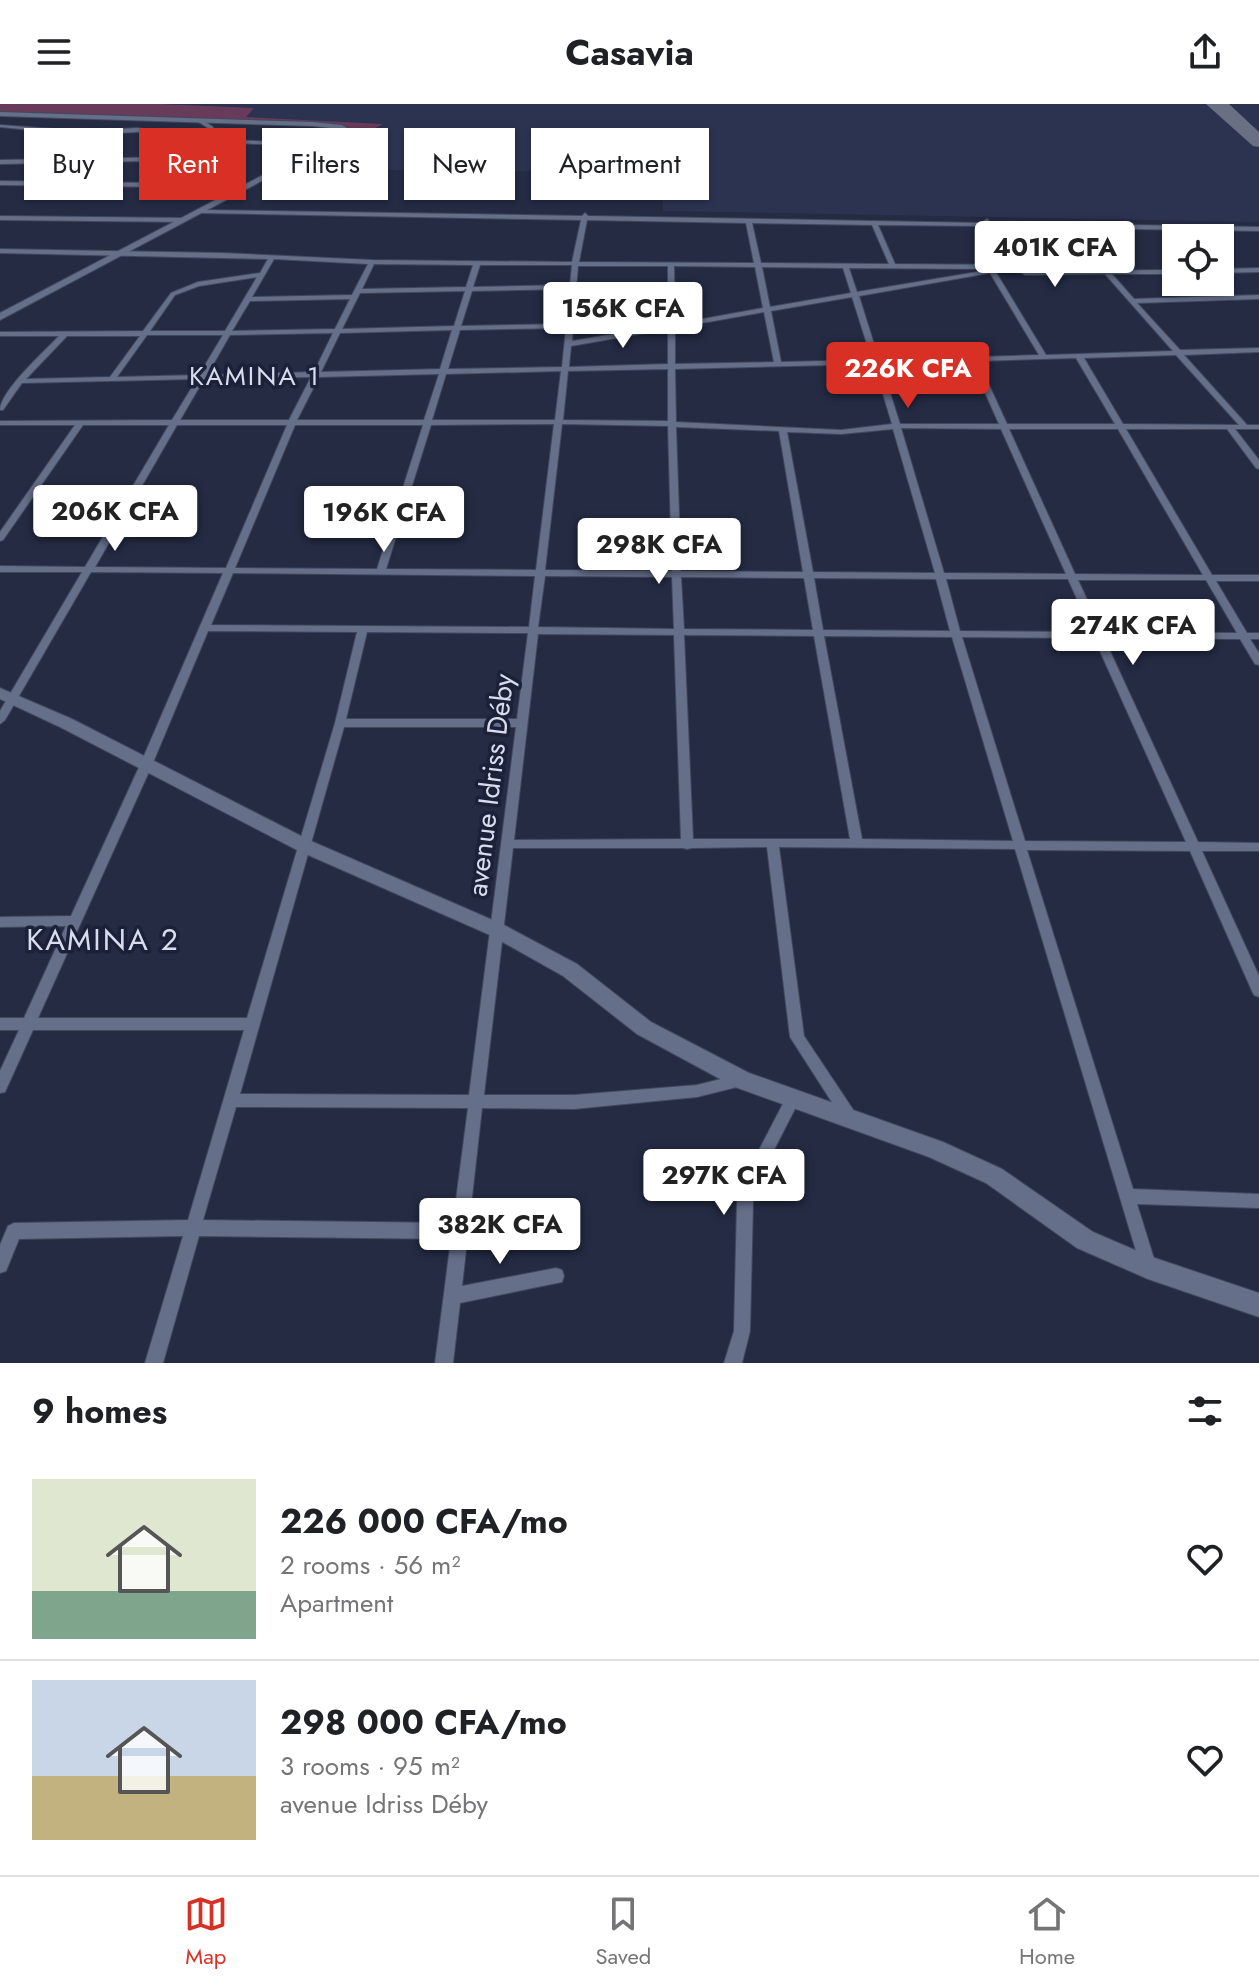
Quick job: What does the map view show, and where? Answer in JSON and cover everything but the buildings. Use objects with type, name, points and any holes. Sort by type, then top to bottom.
[{"type":"main road","points":[[0,114],[347,128]]},
{"type":"main road","points":[[0,124],[11,115]]},
{"type":"main road","points":[[0,317],[221,200]]},
{"type":"main road","points":[[7,696],[305,846],[497,930],[570,970],[644,1028],[742,1080],[935,1149],[994,1176],[1085,1240],[1148,1267],[1259,1305]]},
{"type":"street","points":[[199,120],[211,128]]},
{"type":"street","points":[[0,124],[83,133],[139,130]]},
{"type":"street","points":[[0,162],[139,158]]},
{"type":"street","points":[[0,183],[139,185]]},
{"type":"street","points":[[204,210],[1259,227]]},
{"type":"street","points":[[584,216],[874,223],[988,222]]},
{"type":"street","name":"avenue Idriss Déby","points":[[444,1363],[568,344],[575,264],[584,216]]},
{"type":"street","points":[[0,218],[184,220]]},
{"type":"street","points":[[749,221],[778,363]]},
{"type":"street","points":[[988,222],[1020,272],[1162,272]]},
{"type":"street","points":[[874,223],[893,267]]},
{"type":"street","points":[[0,251],[372,262],[1014,267]]},
{"type":"street","points":[[0,720],[7,696],[87,570],[271,259]]},
{"type":"street","points":[[0,1087],[146,765],[293,421],[372,262]]},
{"type":"street","points":[[381,571],[477,263]]},
{"type":"street","points":[[671,265],[671,423],[687,845]]},
{"type":"street","points":[[846,267],[897,426],[956,635],[1129,1196],[1148,1267]]},
{"type":"street","points":[[568,344],[855,296],[991,269]]},
{"type":"street","points":[[991,269],[1043,356]]},
{"type":"street","points":[[1234,271],[1259,270]]},
{"type":"street","points":[[1107,273],[1245,427]]},
{"type":"street","points":[[111,380],[173,294],[182,289],[263,274]]},
{"type":"street","points":[[249,299],[573,287]]},
{"type":"street","points":[[1133,301],[1259,297]]},
{"type":"street","points":[[0,334],[568,326]]},
{"type":"street","points":[[0,408],[20,381],[65,334]]},
{"type":"street","points":[[20,381],[563,370],[1259,350]]},
{"type":"street","points":[[1079,356],[1259,662]]},
{"type":"street","points":[[973,358],[1259,991]]},
{"type":"street","points":[[0,538],[81,422]]},
{"type":"street","points":[[0,423],[671,423],[841,432],[897,426],[1259,427]]},
{"type":"street","points":[[1229,427],[1259,466]]},
{"type":"street","points":[[782,428],[857,845]]},
{"type":"street","points":[[0,569],[1259,578]]},
{"type":"street","points":[[206,628],[1259,636]]},
{"type":"street","points":[[154,1363],[305,846],[363,629]]},
{"type":"street","points":[[340,723],[520,723]]},
{"type":"street","points":[[772,843],[797,1037],[850,1117]]},
{"type":"street","points":[[507,844],[1259,847]]},
{"type":"street","points":[[0,922],[74,921]]},
{"type":"street","points":[[0,1024],[252,1024]]},
{"type":"street","points":[[231,1100],[574,1102],[697,1091],[742,1080]]},
{"type":"street","points":[[733,1363],[742,1331],[745,1202],[750,1182],[794,1097]]},
{"type":"street","points":[[1129,1196],[1259,1201]]},
{"type":"street","points":[[0,1265],[7,1231],[195,1228],[460,1231]]},
{"type":"street","points":[[451,1296],[556,1276]]},
{"type":"shaded area","points":[[0,104],[161,104],[254,108],[246,117],[383,124],[376,128],[342,128],[332,125],[0,112]]},
{"type":"shaded area","points":[[161,104],[1259,104],[1259,222],[663,211],[663,200],[709,200],[709,128],[531,128],[531,171],[515,171],[515,128],[404,128],[404,170],[388,170],[388,128],[376,128],[381,125],[244,117],[253,109]]},
{"type":"taxiway","points":[[1214,104],[1223,108],[1259,142]]},
{"type":"district","name":"KAMINA 1","points":[[255,376]]},
{"type":"district","name":"KAMINA 2","points":[[103,940]]}]
